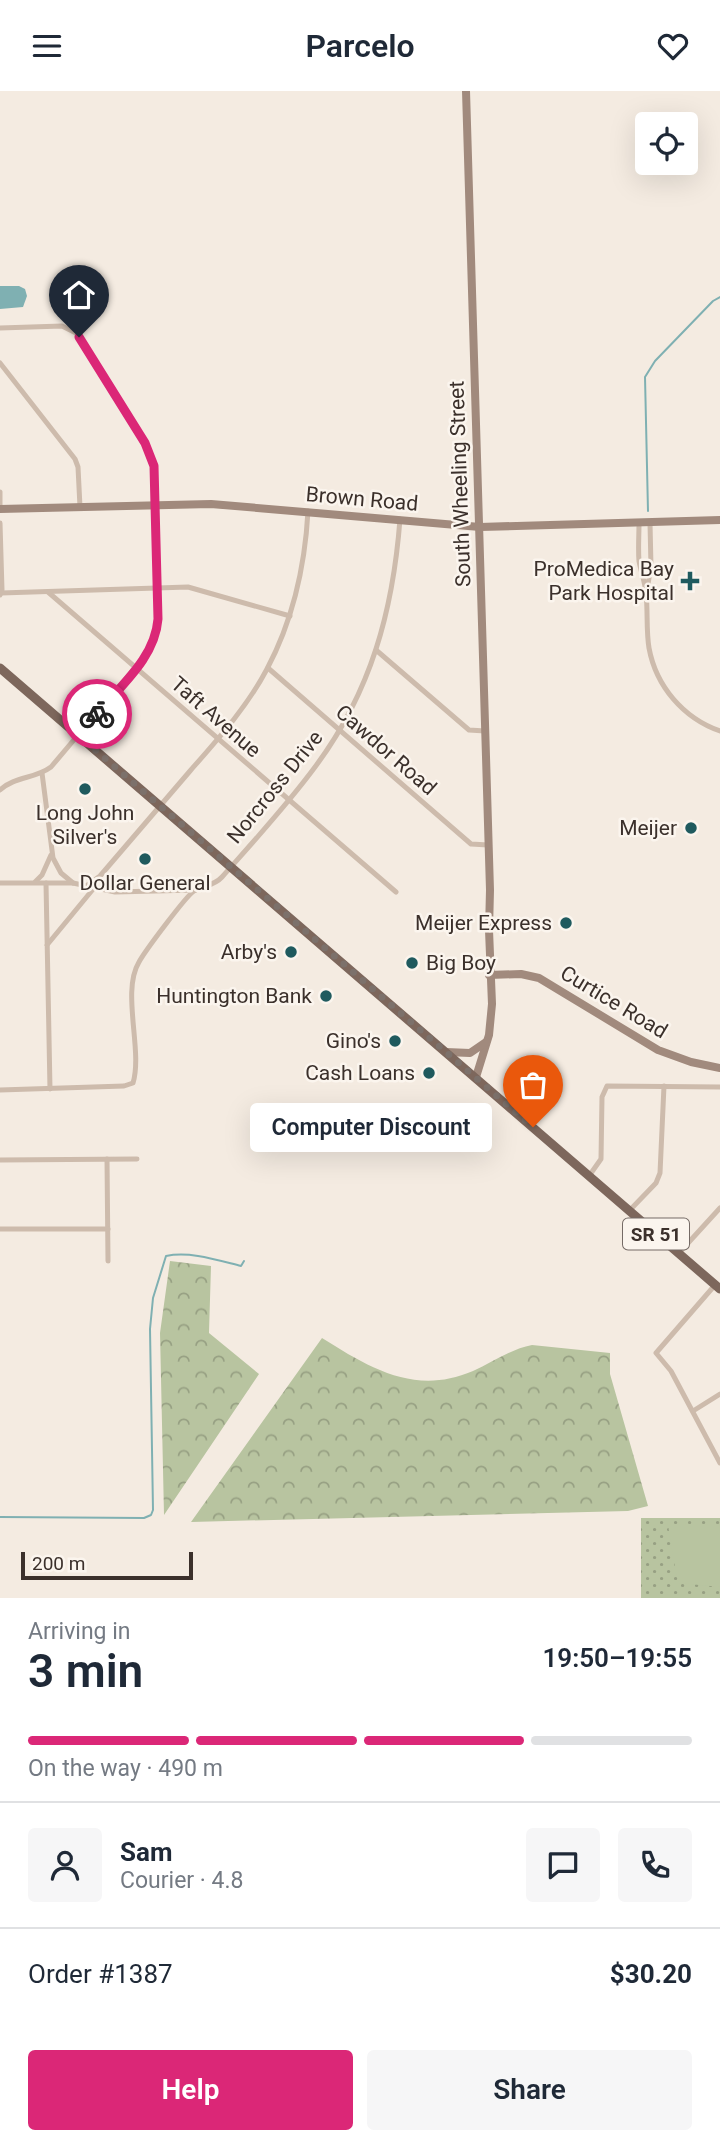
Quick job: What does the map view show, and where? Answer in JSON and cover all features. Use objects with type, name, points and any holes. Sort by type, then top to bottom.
[{"type":"main road","name":"SR 51","points":[[0,668],[718,1287]]},
{"type":"street","name":"South Wheeling Street","points":[[466,91],[490,876],[489,975],[492,1003],[488,1040],[475,1077]]},
{"type":"street","points":[[0,328],[71,329],[79,337],[149,450],[154,466],[158,619],[155,638],[148,654],[51,767],[41,773],[14,780],[0,790]]},
{"type":"street","points":[[0,363],[75,459],[78,467],[80,507]]},
{"type":"street","points":[[0,492],[0,509]]},
{"type":"street","name":"Brown Road","points":[[0,509],[211,504],[480,527],[720,520]]},
{"type":"street","points":[[86,886],[100,876],[218,739],[246,704],[268,668],[290,616],[303,565],[308,511]]},
{"type":"street","name":"Norcross Drive","points":[[50,1089],[124,1086],[133,1083],[134,973],[144,955],[190,895],[214,884],[230,867],[315,767],[340,730],[376,650],[393,587],[400,519]]},
{"type":"street","points":[[0,523],[1,594],[192,588],[290,616]]},
{"type":"street","points":[[639,523],[639,561],[646,592],[649,647],[660,680],[685,712],[720,731]]},
{"type":"street","points":[[646,592],[651,567],[650,523]]},
{"type":"street","name":"Taft Avenue","points":[[48,592],[396,893]]},
{"type":"street","points":[[376,650],[469,730],[485,731]]},
{"type":"street","name":"Cawdor Road","points":[[268,668],[471,844],[488,845]]},
{"type":"street","points":[[41,773],[52,852],[57,868],[73,883]]},
{"type":"street","points":[[33,883],[42,875],[52,852]]},
{"type":"street","points":[[0,883],[73,883],[116,892],[196,890]]},
{"type":"street","points":[[0,1090],[50,1089],[46,883]]},
{"type":"street","points":[[47,945],[94,888]]},
{"type":"street","name":"Curtice Road","points":[[489,975],[521,974],[539,978],[662,1052],[720,1068]]},
{"type":"street","points":[[446,1052],[470,1053],[488,1040]]},
{"type":"street","points":[[629,1210],[656,1183],[660,1173],[664,1086]]},
{"type":"street","points":[[589,1176],[601,1159],[602,1102],[605,1087],[720,1087]]},
{"type":"street","points":[[107,1159],[108,1261]]},
{"type":"street","points":[[0,1160],[136,1159]]},
{"type":"street","points":[[679,1253],[720,1208]]},
{"type":"street","points":[[0,1229],[108,1229]]},
{"type":"street","points":[[718,1287],[656,1353],[671,1371],[720,1463]]},
{"type":"street","points":[[693,1412],[720,1394]]},
{"type":"green space","points":[[170,1261],[211,1266],[209,1333],[259,1374],[164,1515],[160,1333]]},
{"type":"green space","points":[[322,1338],[376,1368],[394,1375],[432,1381],[473,1371],[532,1345],[610,1353],[610,1374],[648,1506],[628,1511],[191,1522]]},
{"type":"green space","points":[[641,1518],[720,1518],[720,1598],[641,1598]]},
{"type":"green space","points":[[668,1525],[720,1525],[720,1587],[679,1583]]},
{"type":"water","points":[[0,286],[19,286],[25,289],[27,296],[23,307],[0,309]]},
{"type":"waterway","points":[[648,511],[645,377],[655,361],[720,297]]},
{"type":"waterway","points":[[0,1517],[144,1518],[151,1515],[150,1329],[153,1298],[166,1256],[194,1255],[241,1266],[244,1261]]},
{"type":"way so far","points":[[97,714],[79,736],[533,1127]]},
{"type":"place","name":"ProMedica Bay Park Hospital","points":[[690,581]]},
{"type":"place","name":"Long John Silver's","points":[[85,789]]},
{"type":"place","name":"Meijer","points":[[691,828]]},
{"type":"place","name":"Dollar General","points":[[145,859]]},
{"type":"place","name":"Meijer Express","points":[[566,923]]},
{"type":"place","name":"Arby's","points":[[291,952]]},
{"type":"place","name":"Big Boy","points":[[412,963]]},
{"type":"place","name":"Huntington Bank","points":[[326,996]]},
{"type":"place","name":"Gino's","points":[[395,1041]]},
{"type":"place","name":"Cash Loans","points":[[429,1073]]},
{"type":"place","name":"Computer Discount","points":[[533,1127]]},
{"type":"route","points":[[79,337],[145,443],[154,466],[158,619],[155,638],[148,654],[97,714]]}]
